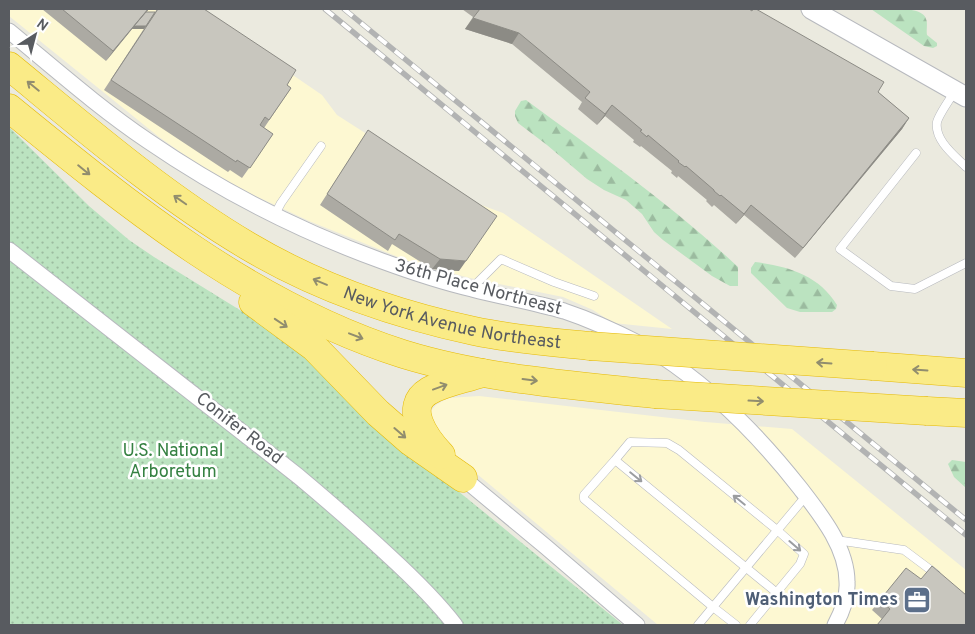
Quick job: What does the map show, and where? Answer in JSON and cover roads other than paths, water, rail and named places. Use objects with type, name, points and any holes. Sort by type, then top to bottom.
[{"type":"highway","name":"New York Avenue Northeast","points":[[9,66],[127,161],[174,196],[249,246],[305,276],[374,303],[466,329],[508,337],[590,346],[966,373]]},
{"type":"highway","points":[[9,108],[123,200],[204,257],[258,290],[332,327],[402,354],[482,373],[655,394],[966,413]]},
{"type":"highway","points":[[204,257],[254,303],[314,347],[404,436],[462,478]]},
{"type":"highway","points":[[462,478],[428,439],[417,416],[417,406],[420,399],[429,391],[482,373]]},
{"type":"street","points":[[811,9],[961,94]]},
{"type":"street","name":"36th Place Northeast","points":[[9,31],[146,140],[203,177],[274,216],[324,239],[383,262],[471,289],[580,317],[620,334],[661,355],[737,416],[766,447],[818,511],[834,540],[846,568],[847,594],[835,625]]},
{"type":"street","name":"Conifer Road","points":[[9,250],[304,480],[410,575],[455,625]]},
{"type":"street","points":[[462,478],[637,625]]},
{"type":"lane","points":[[961,94],[937,121],[938,135],[966,167]]},
{"type":"lane","points":[[274,216],[321,146]]},
{"type":"lane","points":[[916,153],[840,248],[891,286],[914,289],[966,263]]},
{"type":"lane","points":[[471,289],[501,259],[554,282],[594,296]]},
{"type":"lane","points":[[736,625],[584,499],[584,496],[630,442],[667,443],[679,450],[804,554],[800,564],[750,625]]},
{"type":"lane","points":[[615,460],[777,593]]},
{"type":"lane","points":[[698,625],[806,496]]},
{"type":"lane","points":[[834,540],[904,550],[940,578]]},
{"type":"railway","points":[[325,9],[966,535]]},
{"type":"railway","points":[[344,9],[966,520]]},
{"type":"place","name":"Washington Times","points":[[917,600]]},
{"type":"park label","name":"U.S. National Arboretum","points":[[173,461]]}]
